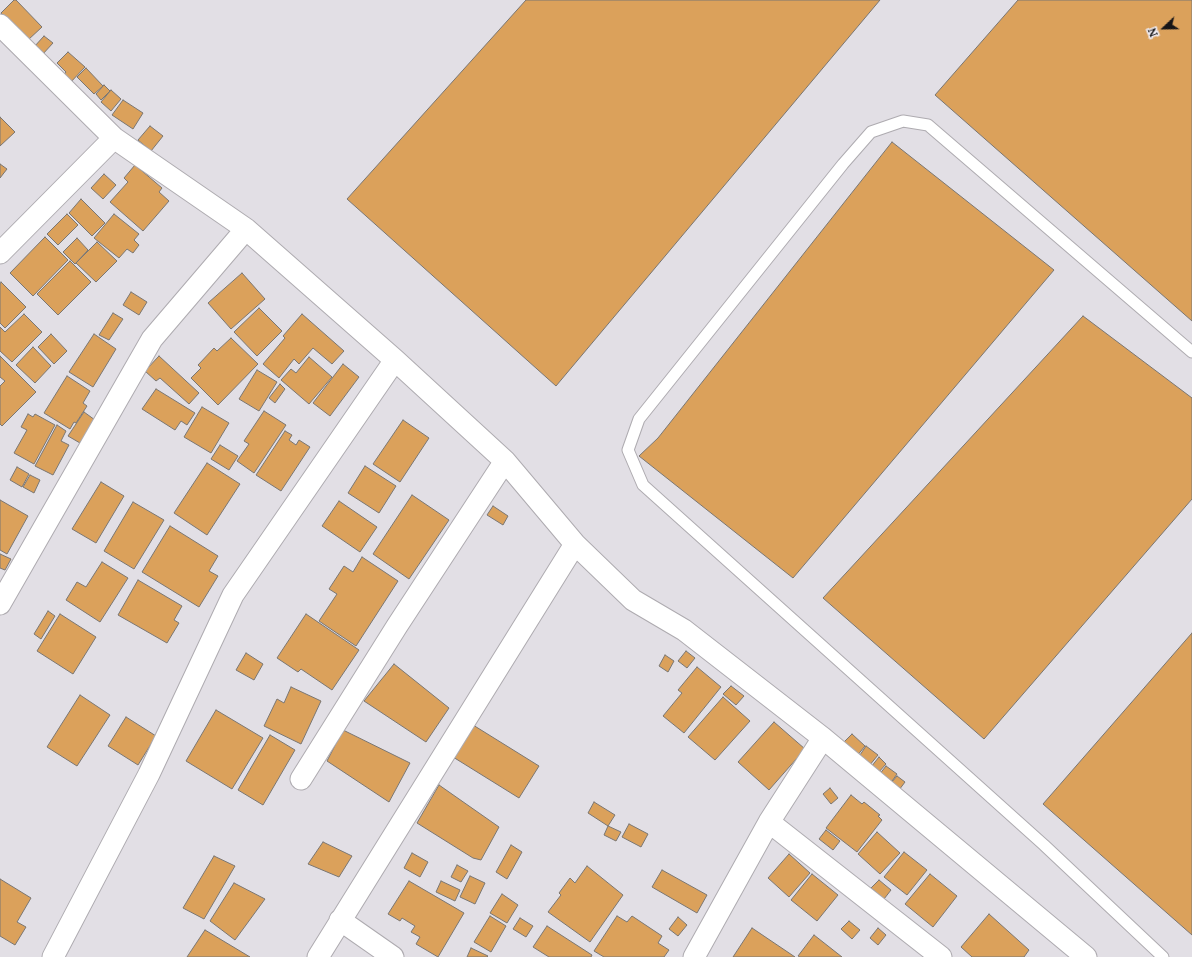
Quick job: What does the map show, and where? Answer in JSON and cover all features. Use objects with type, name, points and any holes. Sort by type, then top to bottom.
[{"type":"street","points":[[0,25],[114,138],[246,229],[395,360],[505,461],[575,544],[634,600],[684,630],[823,738],[1086,957]]},
{"type":"street","points":[[0,253],[114,138]]},
{"type":"street","points":[[0,604],[152,339],[246,229]]},
{"type":"street","points":[[52,957],[150,774],[233,596],[395,360]]},
{"type":"street","points":[[301,779],[397,626],[505,461]]},
{"type":"street","points":[[318,957],[575,544]]},
{"type":"street","points":[[694,957],[769,822],[823,738]]},
{"type":"street","points":[[769,822],[941,957]]},
{"type":"street","points":[[340,920],[393,957]]},
{"type":"lane","points":[[1163,957],[1044,845],[643,485],[628,450],[639,419],[843,164],[871,132],[903,121],[928,125],[1192,352]]},
{"type":"building","points":[[14,0],[16,0],[42,27],[28,40],[1,13]]},
{"type":"building","points":[[526,0],[880,0],[556,386],[347,199]]},
{"type":"building","points":[[1018,0],[1192,0],[1192,321],[935,95]]},
{"type":"building","points":[[44,36],[53,43],[42,55],[34,47]]},
{"type":"building","points":[[68,52],[85,67],[69,84],[62,77],[66,72],[57,63]]},
{"type":"building","points":[[86,68],[103,86],[94,94],[77,77]]},
{"type":"building","points":[[104,85],[110,91],[101,100],[96,94]]},
{"type":"building","points":[[111,90],[121,99],[111,111],[101,102]]},
{"type":"building","points":[[123,100],[143,113],[133,129],[112,115]]},
{"type":"building","points":[[0,117],[15,132],[0,146]]},
{"type":"building","points":[[150,126],[163,136],[151,151],[138,140]]},
{"type":"building","points":[[892,142],[1054,270],[793,578],[639,456],[658,438]]},
{"type":"building","points":[[0,164],[7,169],[0,178]]},
{"type":"building","points":[[135,165],[162,188],[159,192],[169,201],[143,231],[110,202],[128,182],[124,178]]},
{"type":"building","points":[[104,174],[116,185],[103,199],[91,188]]},
{"type":"building","points":[[81,199],[105,223],[92,236],[69,213]]},
{"type":"building","points":[[67,214],[78,225],[58,245],[47,234]]},
{"type":"building","points":[[114,214],[139,234],[134,240],[139,245],[133,253],[127,249],[119,258],[94,238]]},
{"type":"building","points":[[45,237],[68,260],[33,296],[10,273]]},
{"type":"building","points":[[77,238],[88,250],[75,264],[63,252]]},
{"type":"building","points":[[97,242],[117,261],[96,282],[76,263]]},
{"type":"building","points":[[70,261],[91,282],[58,315],[37,294]]},
{"type":"building","points":[[242,273],[265,299],[231,329],[208,303]]},
{"type":"building","points":[[1,282],[26,307],[5,328],[0,323]]},
{"type":"building","points":[[131,292],[147,302],[139,315],[123,305]]},
{"type":"building","points":[[259,308],[282,331],[257,356],[234,332]]},
{"type":"building","points":[[113,313],[123,319],[109,340],[99,335]]},
{"type":"building","points":[[24,314],[42,332],[12,362],[0,351],[0,327],[5,332]]},
{"type":"building","points":[[302,314],[344,351],[332,364],[313,348],[299,364],[294,359],[279,378],[263,364],[285,338],[283,336]]},
{"type":"building","points":[[1083,316],[1192,398],[1192,499],[984,739],[823,598]]},
{"type":"building","points":[[51,334],[67,351],[54,364],[38,347]]},
{"type":"building","points":[[94,334],[116,349],[93,387],[69,372]]},
{"type":"building","points":[[231,338],[258,364],[218,405],[191,378],[201,368],[198,365],[214,348],[217,351]]},
{"type":"building","points":[[33,347],[51,366],[35,383],[16,365]]},
{"type":"building","points":[[0,356],[36,392],[2,426],[0,424],[0,386],[5,381],[0,377]]},
{"type":"building","points":[[159,356],[199,393],[189,404],[160,378],[156,381],[145,371]]},
{"type":"building","points":[[309,357],[332,377],[309,404],[281,380],[291,369],[296,373]]},
{"type":"building","points":[[343,364],[359,377],[330,416],[313,403]]},
{"type":"building","points":[[257,370],[277,382],[259,411],[239,399]]},
{"type":"building","points":[[67,376],[90,391],[83,403],[87,406],[76,423],[74,422],[70,429],[44,413]]},
{"type":"building","points":[[280,384],[285,389],[275,403],[269,398]]},
{"type":"building","points":[[156,389],[195,413],[187,425],[181,421],[175,430],[142,409]]},
{"type":"building","points":[[202,407],[229,423],[211,453],[184,437]]},
{"type":"building","points":[[264,411],[286,425],[254,473],[237,461],[249,444],[244,441]]},
{"type":"building","points":[[84,412],[95,420],[80,443],[68,436]]},
{"type":"building","points":[[28,414],[33,417],[35,414],[55,425],[34,464],[14,453],[27,430],[21,427]]},
{"type":"building","points":[[403,420],[429,438],[400,482],[373,464]]},
{"type":"building","points":[[57,425],[66,431],[61,441],[69,445],[53,475],[35,466]]},
{"type":"building","points":[[285,431],[292,435],[289,440],[296,445],[299,440],[310,447],[281,491],[256,475]]},
{"type":"building","points":[[220,445],[238,456],[229,470],[211,459]]},
{"type":"building","points":[[207,463],[240,484],[207,535],[174,513]]},
{"type":"building","points":[[365,466],[396,486],[379,513],[348,493]]},
{"type":"building","points":[[17,467],[29,474],[22,487],[10,480]]},
{"type":"building","points":[[30,475],[40,480],[34,493],[23,487]]},
{"type":"building","points":[[101,482],[124,496],[96,543],[72,529]]},
{"type":"building","points":[[412,495],[449,520],[409,579],[373,554]]},
{"type":"building","points":[[0,500],[28,516],[7,554],[0,550]]},
{"type":"building","points":[[339,501],[377,527],[360,552],[322,526]]},
{"type":"building","points":[[133,502],[164,520],[134,569],[104,551]]},
{"type":"building","points":[[493,506],[508,516],[503,525],[487,515]]},
{"type":"building","points":[[170,526],[218,556],[209,571],[218,576],[199,607],[142,572]]},
{"type":"building","points":[[0,554],[11,559],[5,570],[0,568]]},
{"type":"building","points":[[362,557],[398,581],[356,646],[319,621],[337,594],[329,589],[344,566],[353,572]]},
{"type":"building","points":[[102,562],[128,578],[100,622],[66,600],[77,582],[86,587]]},
{"type":"building","points":[[138,580],[182,606],[174,620],[179,623],[167,643],[118,615]]},
{"type":"building","points":[[48,611],[55,616],[41,639],[34,634]]},
{"type":"building","points":[[60,614],[96,637],[73,674],[37,651]]},
{"type":"building","points":[[306,614],[359,650],[332,690],[301,669],[298,672],[277,658]]},
{"type":"building","points":[[1192,633],[1192,935],[1043,804]]},
{"type":"building","points":[[686,651],[695,658],[687,668],[678,661]]},
{"type":"building","points":[[246,653],[263,664],[254,680],[236,670]]},
{"type":"building","points":[[665,655],[674,661],[668,672],[659,666]]},
{"type":"building","points":[[394,664],[449,708],[426,742],[364,701]]},
{"type":"building","points":[[697,667],[721,687],[684,733],[663,716],[682,693],[678,690]]},
{"type":"building","points":[[731,686],[744,696],[736,705],[723,694]]},
{"type":"building","points":[[291,687],[321,701],[301,744],[264,726],[277,699],[284,703]]},
{"type":"building","points":[[80,695],[110,715],[77,766],[47,747]]},
{"type":"building","points":[[723,697],[750,721],[715,760],[688,737]]},
{"type":"building","points":[[216,710],[263,738],[232,789],[186,761]]},
{"type":"building","points":[[126,717],[156,736],[138,765],[108,746]]},
{"type":"building","points":[[774,722],[805,749],[769,790],[738,762]]},
{"type":"building","points":[[473,725],[539,766],[519,798],[453,757]]},
{"type":"building","points":[[343,730],[410,763],[389,802],[327,761]]},
{"type":"building","points":[[852,734],[865,746],[856,757],[842,744]]},
{"type":"building","points":[[270,735],[295,750],[263,805],[238,790]]},
{"type":"building","points":[[866,746],[878,755],[869,766],[858,758]]},
{"type":"building","points":[[879,757],[886,764],[878,773],[871,767]]},
{"type":"building","points":[[886,766],[897,774],[890,784],[879,775]]},
{"type":"building","points":[[897,776],[905,782],[899,790],[891,783]]},
{"type":"building","points":[[439,785],[499,827],[481,860],[473,858],[417,823]]},
{"type":"building","points":[[830,788],[838,798],[831,804],[823,794]]},
{"type":"building","points":[[851,795],[862,804],[864,802],[880,815],[878,816],[882,820],[857,852],[826,828]]},
{"type":"building","points":[[594,802],[615,815],[608,826],[588,813]]},
{"type":"building","points":[[629,824],[648,834],[641,847],[622,837]]},
{"type":"building","points":[[608,826],[621,832],[616,841],[604,835]]},
{"type":"building","points":[[826,830],[840,841],[833,850],[819,839]]},
{"type":"building","points":[[877,832],[900,853],[880,874],[858,854]]},
{"type":"building","points":[[323,842],[352,856],[339,877],[308,864]]},
{"type":"building","points":[[511,845],[522,852],[507,879],[496,872]]},
{"type":"building","points":[[904,852],[927,870],[907,895],[884,877]]},
{"type":"building","points":[[412,853],[428,862],[420,877],[404,868]]},
{"type":"building","points":[[789,854],[810,873],[789,897],[768,878]]},
{"type":"building","points":[[214,856],[235,866],[204,919],[183,908]]},
{"type":"building","points":[[457,865],[468,871],[461,882],[451,877]]},
{"type":"building","points":[[587,866],[623,895],[590,942],[548,912],[561,895],[559,893],[570,878],[575,883]]},
{"type":"building","points":[[662,870],[707,895],[697,913],[652,887]]},
{"type":"building","points":[[812,874],[838,895],[817,921],[791,900]]},
{"type":"building","points":[[930,874],[957,896],[933,927],[905,904]]},
{"type":"building","points":[[470,876],[485,883],[475,904],[460,897]]},
{"type":"building","points":[[0,879],[31,898],[17,922],[26,927],[15,945],[0,936]]},
{"type":"building","points":[[879,880],[891,890],[884,899],[871,888]]},
{"type":"building","points":[[409,881],[464,913],[438,957],[416,944],[420,937],[411,932],[415,926],[402,918],[400,921],[388,914]]},
{"type":"building","points":[[441,881],[460,890],[455,901],[436,892]]},
{"type":"building","points":[[234,883],[265,899],[235,940],[210,921]]},
{"type":"building","points":[[502,894],[518,905],[507,923],[490,913]]},
{"type":"building","points":[[989,914],[1029,950],[1024,957],[972,957],[961,947]]},
{"type":"building","points":[[490,916],[506,926],[491,952],[474,942]]},
{"type":"building","points":[[617,916],[627,922],[632,916],[662,936],[658,943],[669,950],[664,957],[604,957],[594,951]]},
{"type":"building","points":[[678,917],[687,925],[678,936],[669,929]]},
{"type":"building","points":[[520,918],[533,926],[526,937],[513,929]]},
{"type":"building","points":[[849,921],[860,930],[852,939],[841,929]]},
{"type":"building","points":[[547,926],[592,955],[591,957],[549,957],[533,947]]},
{"type":"building","points":[[752,928],[795,957],[733,957]]},
{"type":"building","points":[[878,928],[886,935],[878,945],[870,938]]},
{"type":"building","points":[[205,930],[250,957],[187,957]]},
{"type":"building","points":[[814,935],[842,957],[798,956]]},
{"type":"building","points":[[471,948],[488,956],[467,957]]}]
